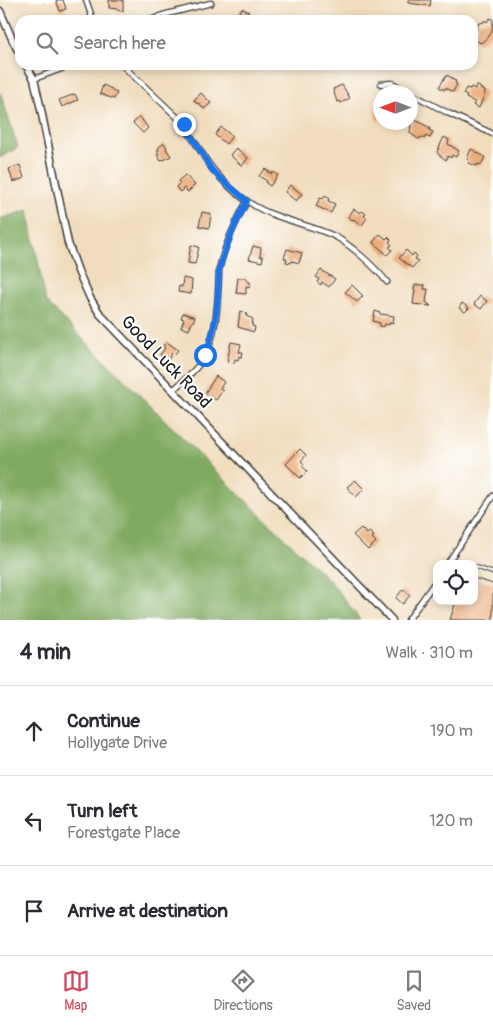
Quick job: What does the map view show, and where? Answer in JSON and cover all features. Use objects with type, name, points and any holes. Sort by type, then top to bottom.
[{"type":"street","points":[[86,0],[91,15]]},
{"type":"street","points":[[167,15],[211,3]]},
{"type":"street","points":[[0,11],[15,45]]},
{"type":"street","name":"Good Luck Road","points":[[29,70],[34,79],[68,243],[86,289],[100,314],[392,620]]},
{"type":"street","points":[[34,79],[58,70]]},
{"type":"street","points":[[127,70],[184,124],[212,170],[247,201],[271,214],[337,238],[373,266],[387,282]]},
{"type":"street","points":[[381,84],[392,83],[396,85]]},
{"type":"street","points":[[418,97],[493,134]]},
{"type":"street","points":[[173,390],[200,363],[209,346],[214,325],[221,262],[232,231],[247,201]]},
{"type":"street","points":[[450,560],[493,496]]},
{"type":"street","points":[[408,620],[433,585]]},
{"type":"lane","points":[[478,569],[493,574]]},
{"type":"green space","points":[[0,92],[18,147],[0,158]]},
{"type":"green space","points":[[28,210],[46,302],[240,495],[333,584],[360,620],[0,620],[0,219]]},
{"type":"building","points":[[56,0],[63,0],[66,9],[60,11]]},
{"type":"building","points":[[109,0],[123,0],[123,11],[109,8]]},
{"type":"building","points":[[408,0],[431,0],[430,6],[408,3]]},
{"type":"building","points":[[242,8],[249,12],[247,15],[237,15]]},
{"type":"building","points":[[490,18],[493,20],[492,31],[481,43],[478,42],[478,25],[485,20],[487,22]]},
{"type":"building","points":[[447,75],[456,81],[455,83],[457,84],[453,92],[439,87]]},
{"type":"building","points":[[103,85],[117,93],[114,99],[100,94]]},
{"type":"building","points":[[342,85],[350,98],[341,103],[340,101],[337,102],[333,89]]},
{"type":"building","points":[[476,85],[485,91],[479,108],[473,105],[475,102],[466,98],[467,96],[463,94],[466,88],[470,89],[471,87],[475,89]]},
{"type":"building","points":[[201,93],[211,103],[204,109],[194,100]]},
{"type":"building","points":[[75,94],[78,100],[62,107],[59,100]]},
{"type":"building","points":[[140,117],[148,128],[143,133],[133,123]]},
{"type":"building","points":[[418,121],[430,128],[429,130],[433,132],[430,138],[426,136],[424,139],[422,137],[418,139],[410,133],[410,130],[418,130]]},
{"type":"building","points":[[221,127],[232,136],[226,144],[215,135]]},
{"type":"building","points":[[444,137],[449,140],[448,144],[459,151],[456,157],[452,155],[451,158],[448,156],[446,160],[438,154],[437,152]]},
{"type":"building","points":[[164,143],[171,156],[161,161],[157,151]]},
{"type":"building","points":[[236,148],[248,158],[242,166],[230,155]]},
{"type":"building","points":[[471,149],[485,157],[481,165],[478,164],[477,166],[468,163],[469,160],[467,159]]},
{"type":"building","points":[[20,165],[24,178],[13,182],[9,169]]},
{"type":"building","points":[[265,169],[272,174],[273,172],[278,175],[270,186],[266,183],[267,181],[259,176]]},
{"type":"building","points":[[185,175],[195,185],[188,192],[184,188],[180,192],[176,187],[180,183],[178,181]]},
{"type":"building","points":[[290,185],[302,194],[296,201],[285,192]]},
{"type":"building","points":[[325,196],[329,198],[328,201],[335,204],[331,213],[316,206],[320,198],[323,199]]},
{"type":"building","points":[[354,209],[366,214],[364,216],[367,218],[362,225],[348,217]]},
{"type":"building","points":[[202,212],[211,214],[209,228],[199,226]]},
{"type":"building","points":[[380,234],[386,239],[388,237],[391,240],[389,242],[392,245],[389,247],[392,250],[387,255],[373,242]]},
{"type":"building","points":[[191,245],[199,247],[195,264],[188,263]]},
{"type":"building","points":[[253,246],[261,248],[260,256],[263,257],[262,262],[249,259]]},
{"type":"building","points":[[287,249],[302,253],[299,263],[286,262],[287,259],[284,258]]},
{"type":"building","points":[[406,250],[412,256],[414,253],[417,256],[415,259],[418,261],[412,268],[399,258]]},
{"type":"building","points":[[321,270],[335,279],[329,287],[322,282],[321,285],[317,282],[319,279],[316,277]]},
{"type":"building","points":[[183,278],[192,280],[191,294],[178,292],[179,286],[182,287]]},
{"type":"building","points":[[238,278],[247,278],[247,282],[250,282],[250,287],[246,286],[246,294],[236,293]]},
{"type":"building","points":[[352,285],[363,296],[357,302],[345,292]]},
{"type":"building","points":[[415,285],[425,285],[424,289],[428,289],[426,302],[431,306],[413,304]]},
{"type":"building","points":[[480,296],[487,301],[481,309],[474,304]]},
{"type":"building","points":[[462,303],[469,308],[465,312],[459,308]]},
{"type":"building","points":[[240,311],[247,313],[246,316],[253,319],[252,326],[255,327],[254,332],[238,327]]},
{"type":"building","points":[[375,311],[380,314],[394,316],[393,323],[385,324],[384,327],[380,326],[380,323],[373,321]]},
{"type":"building","points":[[183,313],[195,317],[189,330],[181,327],[184,319],[181,318]]},
{"type":"building","points":[[167,342],[178,350],[174,355],[172,353],[168,360],[160,355],[165,348],[163,346]]},
{"type":"building","points":[[231,342],[241,344],[239,352],[243,352],[242,357],[239,356],[238,360],[235,359],[234,363],[227,362]]},
{"type":"building","points":[[216,376],[224,382],[220,388],[223,390],[216,400],[205,393]]},
{"type":"building","points":[[300,449],[306,455],[301,461],[304,464],[302,466],[307,471],[300,478],[286,464]]},
{"type":"building","points":[[355,480],[364,489],[356,497],[347,487]]},
{"type":"building","points":[[361,528],[367,534],[369,532],[374,536],[372,538],[376,542],[368,550],[353,535]]},
{"type":"building","points":[[478,579],[493,584],[493,620],[450,620],[455,605],[478,605]]},
{"type":"building","points":[[403,589],[410,595],[403,604],[396,598]]},
{"type":"route","points":[[184,124],[212,170],[247,201],[232,231],[221,262],[214,325],[205,355]]}]
